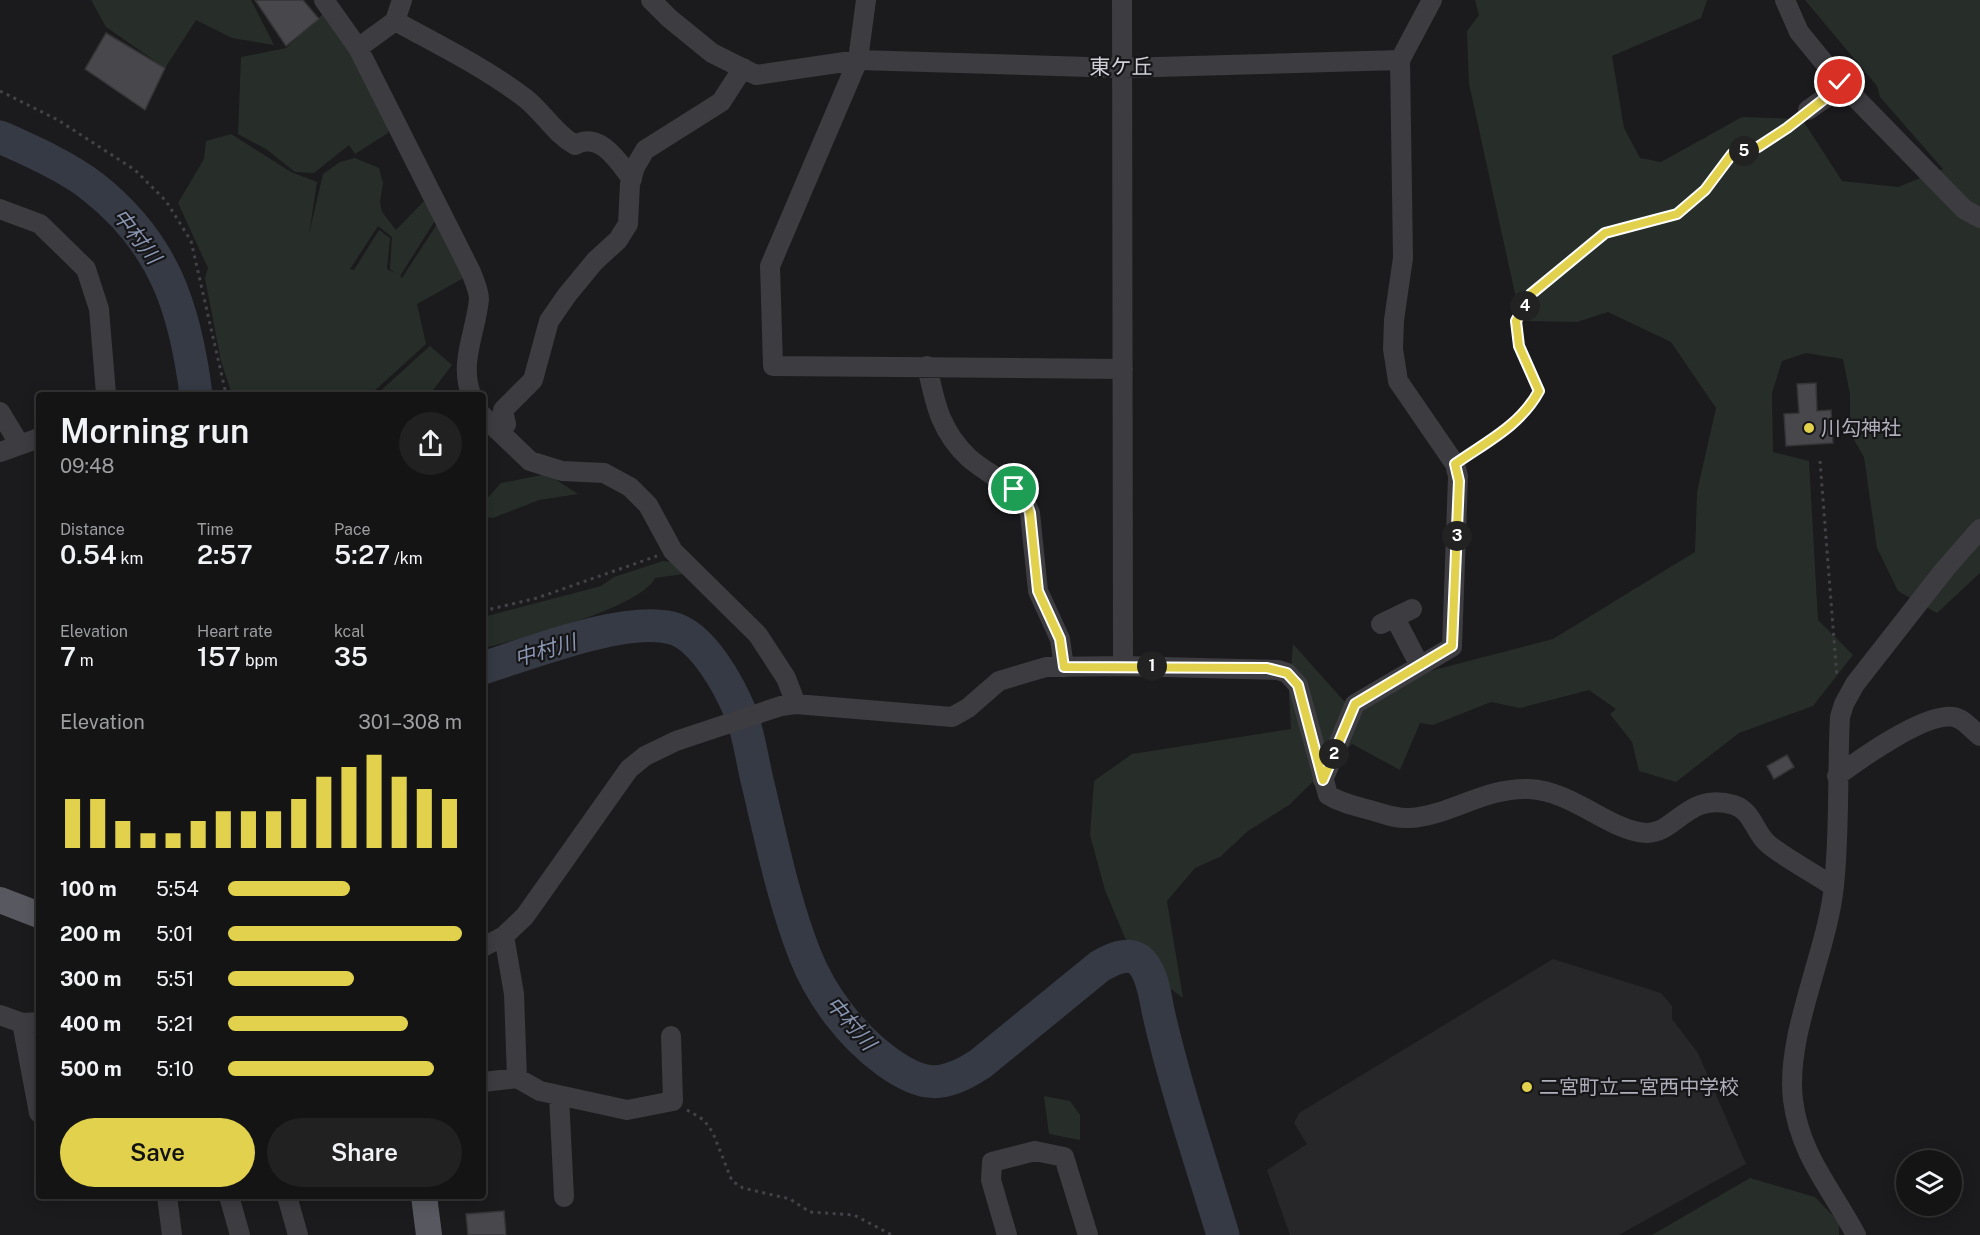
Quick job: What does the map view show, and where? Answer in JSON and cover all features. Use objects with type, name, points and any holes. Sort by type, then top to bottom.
[{"type":"main road","points":[[0,900],[36,914]]},
{"type":"main road","points":[[424,1199],[429,1235]]},
{"type":"street","points":[[324,0],[358,48],[471,272],[479,298],[466,361],[467,385],[470,392]]},
{"type":"street","points":[[358,48],[394,21],[402,0]]},
{"type":"street","points":[[651,0],[712,53],[756,75],[858,60],[1121,68],[1400,60]]},
{"type":"street","points":[[866,0],[858,60],[770,266],[773,366],[1123,369]]},
{"type":"street","points":[[1122,0],[1123,666]]},
{"type":"street","points":[[1323,780],[1355,704],[1452,646],[1459,481],[1455,464],[1398,381],[1394,358],[1394,320],[1402,258],[1400,60],[1432,0]]},
{"type":"street","points":[[1785,0],[1799,32],[1840,82],[1964,209],[1980,218]]},
{"type":"street","points":[[394,21],[469,61],[526,99],[566,140],[575,145],[584,140],[594,141],[609,151],[632,179]]},
{"type":"street","points":[[497,430],[506,424],[503,410],[533,380],[549,321],[567,295],[595,261],[618,240],[628,224],[632,179],[635,167],[645,150],[721,102],[743,68]]},
{"type":"street","points":[[1808,110],[1828,96],[1840,82]]},
{"type":"street","points":[[0,209],[40,224],[86,269],[99,309],[106,392]]},
{"type":"street","points":[[927,366],[938,416],[969,457],[1014,489],[1026,501],[1030,513],[1038,591],[1060,639],[1064,667]]},
{"type":"street","points":[[0,412],[20,445]]},
{"type":"street","points":[[486,419],[530,461],[562,471],[604,473],[630,487],[648,506],[673,551],[758,635],[786,678],[788,705]]},
{"type":"street","points":[[0,452],[36,439]]},
{"type":"street","points":[[1856,1235],[1804,1148],[1793,1099],[1795,1061],[1803,1017],[1834,887],[1840,717],[1849,693],[1945,569],[1980,529]]},
{"type":"street","points":[[1396,617],[1420,666]]},
{"type":"street","points":[[486,945],[504,936],[525,916],[550,884],[629,769],[660,748],[788,705],[952,717],[968,708],[999,681],[1046,667],[1267,668],[1287,673],[1298,685],[1328,795],[1338,802],[1408,819],[1423,817],[1467,800],[1502,791],[1545,790],[1565,796],[1632,830],[1648,833],[1655,832],[1703,803],[1726,803],[1745,812],[1766,842],[1834,887]]},
{"type":"street","points":[[1837,776],[1887,740],[1941,718],[1952,717],[1962,720],[1980,736]]},
{"type":"street","points":[[504,936],[514,994],[517,1078]]},
{"type":"street","points":[[0,1015],[30,1022],[36,1083]]},
{"type":"street","points":[[486,1082],[517,1078],[540,1091],[627,1110],[673,1101],[671,1036]]},
{"type":"street","points":[[560,1096],[564,1197]]},
{"type":"street","points":[[1007,1235],[992,1180],[992,1162],[1035,1151],[1064,1156],[1088,1235]]},
{"type":"street","points":[[167,1199],[172,1235]]},
{"type":"street","points":[[230,1199],[240,1235]]},
{"type":"street","points":[[288,1199],[298,1235]]},
{"type":"path","points":[[0,91],[58,120],[135,170],[166,201],[191,241],[226,392]]},
{"type":"path","points":[[1455,464],[1509,429],[1531,406],[1539,391],[1519,346],[1516,321],[1531,294],[1605,233],[1677,214],[1705,190],[1732,154],[1758,147],[1808,110]]},
{"type":"path","points":[[1820,461],[1838,682]]},
{"type":"path","points":[[486,610],[537,598],[673,551]]},
{"type":"path","points":[[673,1101],[704,1120],[713,1133],[732,1181],[743,1188],[790,1199],[810,1212],[854,1215],[892,1235]]},
{"type":"shaded area","points":[[91,0],[251,0],[274,45],[232,38],[196,20],[165,68],[106,27]]},
{"type":"shaded area","points":[[1475,0],[1707,0],[1701,18],[1612,56],[1624,128],[1640,158],[1661,162],[1742,117],[1802,119],[1842,181],[1898,187],[1943,169],[1880,97],[1877,86],[1805,0],[1980,0],[1980,573],[1937,613],[1898,591],[1877,548],[1864,457],[1850,433],[1850,394],[1843,359],[1806,353],[1782,361],[1772,393],[1773,452],[1809,461],[1818,620],[1853,655],[1813,706],[1739,733],[1676,782],[1639,771],[1632,742],[1610,714],[1616,709],[1589,690],[1520,708],[1491,702],[1433,725],[1420,723],[1400,770],[1352,744],[1289,805],[1248,831],[1220,857],[1195,868],[1167,901],[1183,998],[1157,979],[1125,938],[1105,890],[1090,835],[1094,781],[1132,754],[1291,729],[1289,695],[1293,644],[1344,701],[1411,676],[1553,639],[1695,552],[1697,492],[1716,408],[1671,342],[1608,312],[1577,322],[1521,321],[1469,84],[1467,31],[1479,15]]},
{"type":"shaded area","points":[[325,12],[389,116],[388,133],[355,154],[349,145],[314,173],[295,172],[266,149],[238,134],[241,57],[286,48]]},
{"type":"shaded area","points":[[231,134],[291,172],[317,182],[309,234],[323,174],[340,162],[355,158],[379,168],[383,183],[380,202],[382,212],[396,230],[424,201],[438,216],[400,276],[402,278],[441,218],[469,275],[417,304],[426,344],[373,392],[231,392],[221,361],[205,278],[208,268],[178,203],[204,159],[206,141]],"holes":[[[378,226],[392,237],[390,269],[395,273],[387,269],[390,238],[379,230],[354,270],[350,269]]]},
{"type":"shaded area","points":[[430,346],[452,365],[432,392],[379,392]]},
{"type":"shaded area","points":[[547,474],[578,494],[539,500],[493,518],[486,517],[486,500],[501,483]]},
{"type":"shaded area","points":[[663,561],[677,563],[684,574],[655,578],[645,589],[627,600],[577,621],[486,647],[486,616],[601,586],[614,577]]},
{"type":"shaded area","name":"二宮町立二宮西中学校","points":[[1553,959],[1661,993],[1672,1006],[1672,1019],[1698,1053],[1746,1164],[1619,1235],[1290,1235],[1267,1170],[1307,1144],[1294,1123],[1299,1113]]},
{"type":"shaded area","points":[[1044,1096],[1070,1101],[1080,1115],[1080,1140],[1049,1134]]},
{"type":"shaded area","points":[[1750,1178],[1815,1197],[1839,1222],[1839,1235],[1652,1235]]},
{"type":"building","points":[[255,0],[303,0],[319,19],[286,46]]},
{"type":"building","points":[[106,33],[165,68],[145,110],[85,69]]},
{"type":"building","name":"川勾神社","points":[[1816,383],[1817,411],[1831,410],[1833,443],[1786,446],[1784,414],[1799,413],[1797,384]]},
{"type":"building","points":[[1787,755],[1794,767],[1774,779],[1767,766]]},
{"type":"building","points":[[504,1211],[506,1235],[468,1235],[466,1214]]},
{"type":"waterway","name":"中村川","points":[[0,137],[48,159],[83,180],[117,208],[138,231],[154,254],[177,305],[185,333],[196,392]]},
{"type":"waterway","name":"中村川","points":[[486,667],[578,638],[629,627],[672,628],[694,641],[723,677],[741,714],[784,890],[797,934],[819,985],[838,1014],[873,1051],[911,1076],[933,1082],[944,1081],[967,1072],[980,1064],[1100,966],[1124,956],[1139,960],[1144,965],[1153,985],[1173,1070],[1223,1235]]},
{"type":"place","name":"川勾神社","points":[[1809,428]]},
{"type":"place","name":"二宮町立二宮西中学校","points":[[1527,1087]]},
{"type":"district","name":"東ケ丘","points":[[1121,66]]},
{"type":"route","points":[[1014,489],[1026,501],[1030,513],[1038,591],[1060,639],[1064,667],[1267,668],[1287,673],[1298,685],[1323,780],[1355,704],[1452,646],[1459,481],[1455,464],[1509,429],[1531,406],[1539,391],[1519,346],[1516,321],[1531,294],[1576,254],[1605,233],[1677,214],[1705,190],[1732,154],[1758,147],[1787,128],[1828,96],[1840,82]]}]
